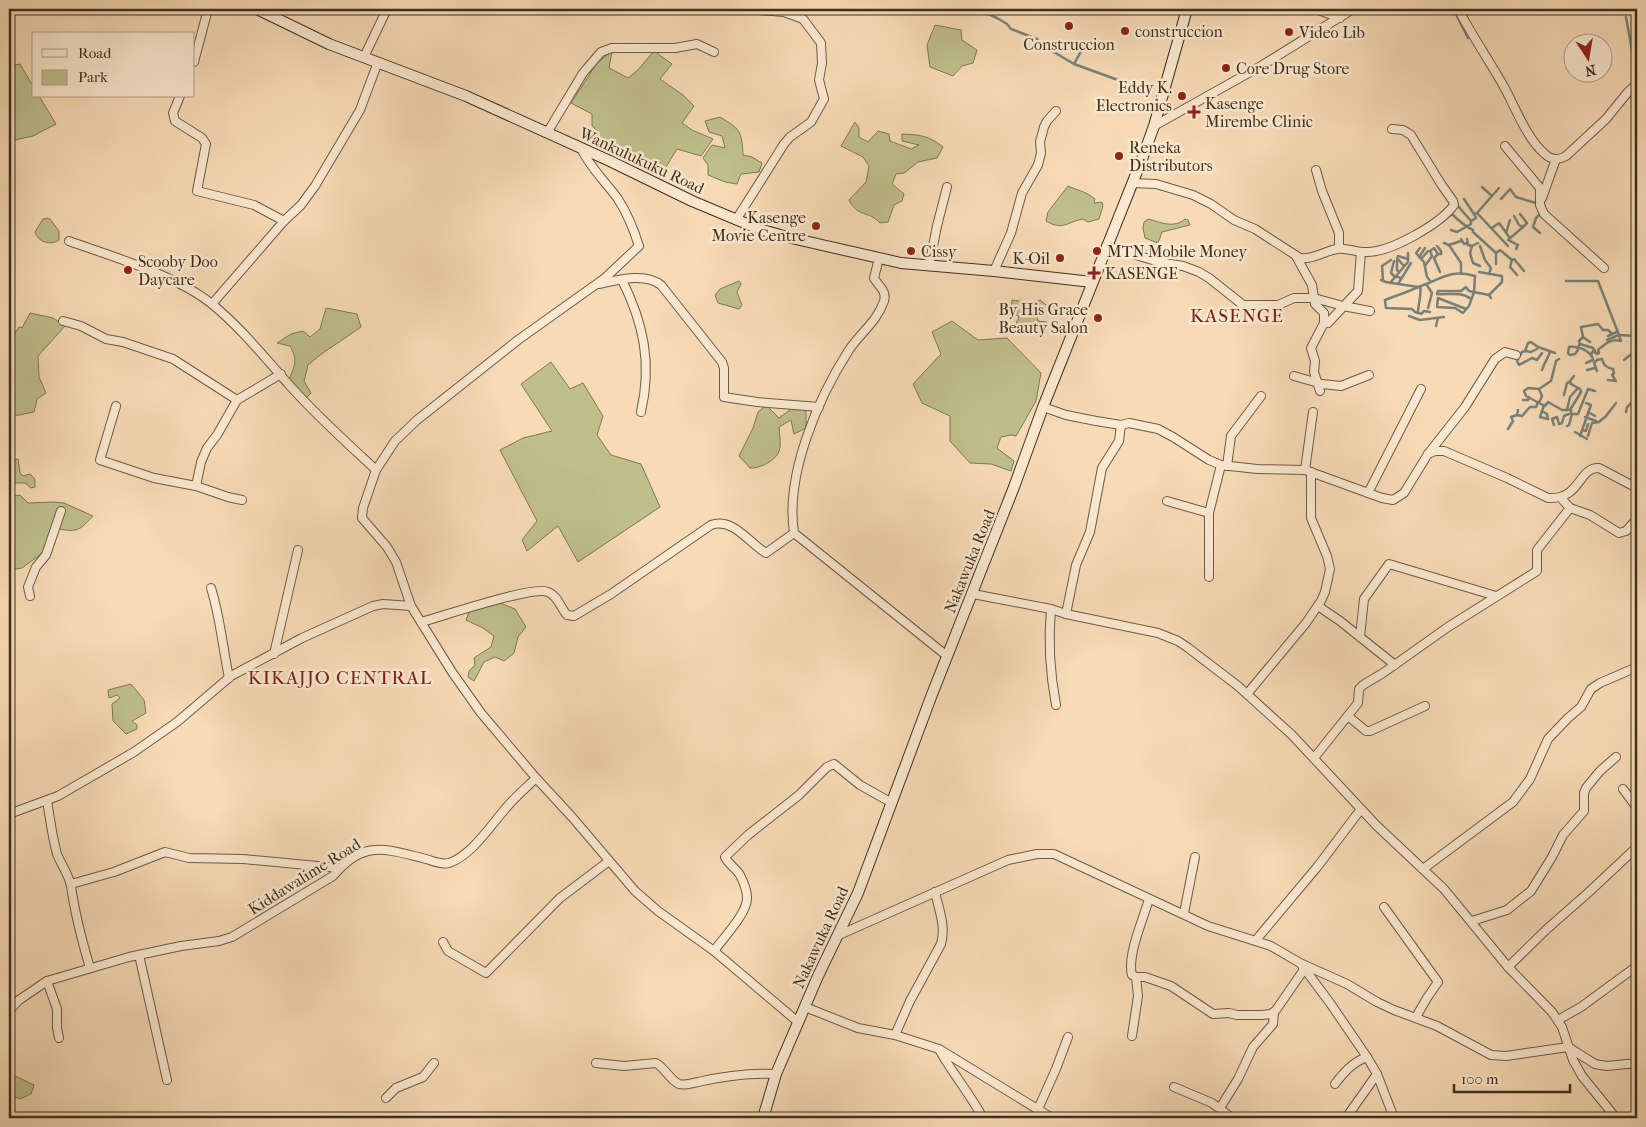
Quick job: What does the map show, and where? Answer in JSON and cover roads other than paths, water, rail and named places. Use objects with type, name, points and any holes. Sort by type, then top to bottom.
[{"type":"main road","name":"Wankulukuku Road","points":[[257,9],[329,44],[466,96],[736,220],[787,237],[901,263],[1092,282]]},
{"type":"main road","name":"Nakawuka Road","points":[[763,1118],[776,1074],[858,893],[947,656],[1017,480],[1042,407],[1154,126],[1187,9]]},
{"type":"street","points":[[195,58],[208,9]]},
{"type":"street","points":[[364,57],[387,9]]},
{"type":"street","points":[[736,220],[784,144],[810,122],[824,99],[819,80],[822,63],[821,43],[803,19],[784,12],[747,9]]},
{"type":"street","points":[[1316,9],[1340,18]]},
{"type":"street","points":[[1154,126],[1261,66],[1353,9]]},
{"type":"street","points":[[1458,9],[1537,146],[1549,157],[1556,159],[1566,156],[1606,119],[1637,84]]},
{"type":"street","points":[[547,133],[583,73],[601,52],[612,48],[676,48],[697,44],[701,44],[714,52]]},
{"type":"street","points":[[212,304],[309,195],[360,110],[378,62]]},
{"type":"street","points":[[179,98],[173,113],[175,121],[202,138],[206,144],[197,192],[254,205],[284,221]]},
{"type":"street","points":[[994,271],[1011,233],[1022,193],[1040,160],[1040,145],[1044,127],[1056,111]]},
{"type":"street","points":[[1132,183],[1156,184],[1193,195],[1211,204],[1234,220],[1255,229],[1300,258],[1308,258],[1338,248],[1361,252],[1376,251],[1407,240],[1423,230],[1454,205],[1411,135],[1403,130],[1392,129]]},
{"type":"street","points":[[1505,146],[1540,188],[1540,205],[1544,214],[1604,268]]},
{"type":"street","points":[[581,148],[590,165],[619,201],[639,246],[597,284],[518,340],[417,420],[395,441],[376,470],[363,508],[362,518],[387,547],[396,562],[411,606],[480,713],[536,778],[635,891],[658,911],[714,951],[798,1022]]},
{"type":"street","points":[[1540,205],[1556,159]]},
{"type":"street","points":[[1316,170],[1338,233],[1338,248]]},
{"type":"street","points":[[930,266],[937,226],[947,187]]},
{"type":"street","points":[[69,241],[170,279],[212,304],[249,340],[291,387],[348,445],[376,470]]},
{"type":"street","points":[[1106,246],[1199,272],[1243,305],[1278,305],[1294,298],[1314,298],[1370,311]]},
{"type":"street","points":[[1328,323],[1358,291],[1361,252]]},
{"type":"street","points":[[1296,256],[1312,285],[1315,304],[1324,313],[1324,323],[1311,348],[1315,361],[1314,372],[1320,390]]},
{"type":"street","points":[[879,258],[874,278],[884,292],[884,301],[871,326],[849,350],[819,407],[807,437],[793,491],[794,532],[947,656]]},
{"type":"street","points":[[597,284],[646,278],[656,281],[661,285],[722,362],[724,368],[724,397],[819,407]]},
{"type":"street","points":[[622,280],[637,312],[642,331],[646,383],[641,412]]},
{"type":"street","points":[[63,320],[81,326],[106,339],[123,342],[173,359],[237,400]]},
{"type":"street","points":[[1042,407],[1066,415],[1121,425],[1129,422],[1158,429],[1210,460],[1224,465],[1257,469],[1308,471],[1382,498],[1393,500],[1398,498],[1409,487],[1428,454],[1465,407],[1476,386],[1495,359],[1505,352],[1516,355]]},
{"type":"street","points":[[196,486],[201,462],[207,448],[217,436],[237,400],[281,374]]},
{"type":"street","points":[[1294,376],[1322,384],[1342,386],[1369,375]]},
{"type":"street","points":[[1368,493],[1421,389]]},
{"type":"street","points":[[1209,576],[1209,513],[1224,465],[1230,436],[1261,396]]},
{"type":"street","points":[[116,406],[100,460],[154,478],[196,486],[242,500]]},
{"type":"street","points":[[1247,694],[1306,623],[1326,592],[1330,569],[1327,556],[1311,518],[1308,471],[1313,412]]},
{"type":"street","points":[[1066,614],[1076,565],[1090,532],[1102,468],[1119,441],[1121,425]]},
{"type":"street","points":[[1428,454],[1435,451],[1444,451],[1548,498],[1561,498],[1574,490],[1587,472],[1595,468],[1599,468],[1637,488]]},
{"type":"street","points":[[1561,498],[1570,508],[1590,515],[1619,533],[1626,531],[1637,519]]},
{"type":"street","points":[[1167,501],[1209,513]]},
{"type":"street","points":[[1314,758],[1358,703],[1359,689],[1363,684],[1395,665],[1448,626],[1537,571],[1537,550],[1570,508]]},
{"type":"street","points":[[30,596],[28,587],[36,567],[46,555],[61,511]]},
{"type":"street","points":[[421,622],[494,601],[546,590],[555,596],[567,615],[574,616],[619,590],[711,525],[718,523],[734,528],[766,553],[794,532]]},
{"type":"street","points":[[274,654],[298,550]]},
{"type":"street","points":[[1360,637],[1364,599],[1389,564],[1496,596]]},
{"type":"street","points":[[210,588],[216,604],[229,678]]},
{"type":"street","points":[[973,594],[1144,630],[1178,641],[1247,694],[1314,758],[1360,809],[1444,889],[1472,921],[1508,967],[1558,1020],[1582,1076],[1616,1118]]},
{"type":"street","points":[[9,814],[58,796],[116,762],[161,734],[229,678],[323,627],[373,606],[383,604],[411,606]]},
{"type":"street","points":[[1318,606],[1330,613],[1395,665]]},
{"type":"street","points":[[1051,609],[1049,628],[1051,675],[1056,705]]},
{"type":"street","points":[[1423,869],[1513,802],[1530,779],[1548,739],[1568,718],[1582,707],[1591,689],[1600,683],[1637,668]]},
{"type":"street","points":[[1348,716],[1366,731],[1370,731],[1425,706]]},
{"type":"street","points":[[1472,921],[1507,910],[1531,891],[1563,835],[1584,811],[1584,793],[1586,788],[1600,771],[1616,757]]},
{"type":"street","points":[[714,951],[743,912],[747,900],[738,872],[725,857],[748,836],[800,795],[827,767],[834,764],[860,785],[892,803]]},
{"type":"street","name":"Kiddawalime Road","points":[[9,1011],[20,1000],[47,982],[139,955],[181,946],[209,943],[232,937],[333,876],[339,868],[366,850],[376,848],[440,863],[449,862],[462,856],[473,846],[507,806],[536,778]]},
{"type":"street","points":[[1623,789],[1637,808]]},
{"type":"street","points":[[47,801],[58,856],[71,884],[71,894],[79,933],[90,968]]},
{"type":"street","points":[[1256,940],[1318,866],[1360,809]]},
{"type":"street","points":[[1508,967],[1637,847]]},
{"type":"street","points":[[71,884],[114,872],[165,852],[189,858],[242,859],[339,868]]},
{"type":"street","points":[[838,935],[1008,860],[1046,853],[1054,854],[1149,899],[1184,913],[1208,926],[1271,946],[1302,965],[1348,984],[1394,1010],[1437,1026],[1495,1056],[1568,1047],[1595,1064],[1618,1066],[1637,1063]]},
{"type":"street","points":[[1184,913],[1195,858]]},
{"type":"street","points":[[443,942],[448,951],[486,973],[560,898],[609,861]]},
{"type":"street","points":[[895,1036],[910,1001],[944,935],[943,923],[934,892]]},
{"type":"street","points":[[1149,899],[1136,940],[1130,967],[1132,975],[1136,977],[1145,976],[1171,986],[1213,1014],[1228,1012],[1237,1015],[1262,1015],[1274,1013]]},
{"type":"street","points":[[1384,908],[1438,982],[1416,1017]]},
{"type":"street","points":[[139,955],[167,1080]]},
{"type":"street","points":[[1220,1108],[1238,1079],[1253,1047],[1273,1024],[1274,1013],[1302,965]]},
{"type":"street","points":[[1302,965],[1367,1057],[1377,1074],[1394,1118]]},
{"type":"street","points":[[1558,1020],[1581,1007],[1637,966]]},
{"type":"street","points":[[1132,1036],[1138,996],[1136,977]]},
{"type":"street","points":[[47,982],[57,1009],[59,1038]]},
{"type":"street","points":[[805,1007],[858,1028],[895,1036],[939,1049],[1052,1118]]},
{"type":"street","points":[[1038,1109],[1054,1076],[1068,1037]]},
{"type":"street","points":[[939,1049],[951,1071],[962,1083],[983,1118]]},
{"type":"street","points":[[1334,1084],[1347,1069],[1367,1057]]},
{"type":"street","points":[[386,1098],[396,1088],[423,1077],[434,1063]]},
{"type":"street","points":[[596,1063],[624,1066],[656,1063],[665,1069],[676,1082],[686,1085],[727,1076],[776,1074]]},
{"type":"street","points":[[1346,1118],[1377,1074]]},
{"type":"street","points":[[1174,1087],[1194,1094],[1220,1108],[1232,1118]]},
{"type":"waterway","points":[[977,9],[997,18],[1011,29],[1037,39],[1042,45],[1074,64],[1151,92]]},
{"type":"waterway","points":[[1454,10],[1468,38]]},
{"type":"waterway","points":[[1626,17],[1637,78]]},
{"type":"waterway","points":[[1074,64],[1085,44]]},
{"type":"waterway","points":[[1482,187],[1492,196]]},
{"type":"waterway","points":[[1477,213],[1499,188]]},
{"type":"waterway","points":[[1501,199],[1510,189],[1516,197],[1539,204]]},
{"type":"waterway","points":[[1464,199],[1474,214]]},
{"type":"waterway","points":[[1458,206],[1471,221]]},
{"type":"waterway","points":[[1451,230],[1457,232],[1471,224],[1471,221],[1476,218],[1474,214],[1477,213],[1508,246]]},
{"type":"waterway","points":[[1540,233],[1533,227],[1536,218],[1541,213]]},
{"type":"waterway","points":[[1446,218],[1452,214],[1473,230]]},
{"type":"waterway","points":[[1520,214],[1527,223],[1523,227]]},
{"type":"waterway","points":[[1514,216],[1519,225],[1523,227],[1508,240],[1518,245],[1516,249]]},
{"type":"waterway","points":[[1506,233],[1510,220]]},
{"type":"waterway","points":[[1492,228],[1499,223],[1510,238]]},
{"type":"waterway","points":[[1473,232],[1496,253],[1496,264]]},
{"type":"waterway","points":[[1461,239],[1464,244],[1467,243]]},
{"type":"waterway","points":[[1467,239],[1468,245],[1472,246],[1478,243]]},
{"type":"waterway","points":[[1444,243],[1449,245],[1461,241]]},
{"type":"waterway","points":[[1449,245],[1461,263],[1461,273]]},
{"type":"waterway","points":[[1437,246],[1441,251],[1441,254],[1438,254]]},
{"type":"waterway","points":[[1472,246],[1470,253],[1473,263],[1480,266]]},
{"type":"waterway","points":[[1480,246],[1485,260],[1491,268],[1489,274]]},
{"type":"waterway","points":[[1420,248],[1416,253],[1424,262],[1427,277],[1431,282]]},
{"type":"waterway","points":[[1419,257],[1425,248]]},
{"type":"waterway","points":[[1425,266],[1432,256],[1430,251],[1434,248],[1438,254],[1434,258],[1440,272]]},
{"type":"waterway","points":[[1496,253],[1500,250],[1512,260]]},
{"type":"waterway","points":[[1421,259],[1428,251]]},
{"type":"waterway","points":[[1390,283],[1408,262],[1408,253]]},
{"type":"waterway","points":[[1398,256],[1408,259]]},
{"type":"waterway","points":[[1397,258],[1404,266]]},
{"type":"waterway","points":[[1517,275],[1510,267],[1512,260],[1514,259],[1524,271]]},
{"type":"waterway","points":[[1383,280],[1382,266],[1391,260]]},
{"type":"waterway","points":[[1397,260],[1398,271]]},
{"type":"waterway","points":[[1394,261],[1391,273],[1401,278]]},
{"type":"waterway","points":[[1398,284],[1411,263]]},
{"type":"waterway","points":[[1479,272],[1502,276],[1502,282],[1489,295]]},
{"type":"waterway","points":[[1385,300],[1444,276],[1455,274],[1475,276],[1474,292],[1489,295],[1491,298]]},
{"type":"waterway","points":[[1381,280],[1418,287]]},
{"type":"waterway","points":[[1566,281],[1598,281],[1619,335],[1637,336]]},
{"type":"waterway","points":[[1426,284],[1432,293],[1428,308]]},
{"type":"waterway","points":[[1385,301],[1386,308],[1412,309],[1418,313],[1420,286]]},
{"type":"waterway","points":[[1471,299],[1459,294],[1437,294],[1438,291],[1461,291],[1466,287],[1469,291],[1474,292],[1473,294]]},
{"type":"waterway","points":[[1466,309],[1438,298],[1437,307],[1455,308],[1463,313],[1469,306],[1474,292]]},
{"type":"waterway","points":[[1419,313],[1421,314],[1424,311],[1430,312]]},
{"type":"waterway","points":[[1409,316],[1420,320],[1444,317]]},
{"type":"waterway","points":[[1436,326],[1438,318]]},
{"type":"waterway","points":[[1583,337],[1581,327],[1598,324],[1603,330],[1608,330],[1612,334]]},
{"type":"waterway","points":[[1608,336],[1617,332]]},
{"type":"waterway","points":[[1607,340],[1619,335]]},
{"type":"waterway","points":[[1593,359],[1591,355],[1593,351],[1597,354],[1599,353],[1598,350],[1608,342],[1614,340],[1621,341],[1619,335]]},
{"type":"waterway","points":[[1580,344],[1579,341],[1583,337],[1590,342]]},
{"type":"waterway","points":[[1542,353],[1537,360],[1532,358],[1519,365],[1517,361],[1522,352],[1525,351],[1528,343],[1531,342],[1538,347],[1555,353]]},
{"type":"waterway","points":[[1577,348],[1580,344],[1593,348],[1595,351]]},
{"type":"waterway","points":[[1578,350],[1575,354],[1570,355],[1568,353],[1569,347],[1575,347],[1591,355]]},
{"type":"waterway","points":[[1525,351],[1531,352],[1537,349]]},
{"type":"waterway","points":[[1542,370],[1550,352]]},
{"type":"waterway","points":[[1624,360],[1637,352]]},
{"type":"waterway","points":[[1539,403],[1526,396],[1524,391],[1528,388],[1539,389],[1551,381],[1556,361],[1559,359]]},
{"type":"waterway","points":[[1597,371],[1594,363],[1602,359],[1606,366],[1613,369],[1614,373],[1612,375],[1616,381],[1608,380]]},
{"type":"waterway","points":[[1586,363],[1593,360]]},
{"type":"waterway","points":[[1587,370],[1595,368]]},
{"type":"waterway","points":[[1570,410],[1581,392],[1580,389],[1571,384],[1570,381],[1574,376]]},
{"type":"waterway","points":[[1564,395],[1567,383],[1570,382]]},
{"type":"waterway","points":[[1567,410],[1570,397],[1578,388]]},
{"type":"waterway","points":[[1539,389],[1542,396],[1539,403],[1545,406],[1548,402],[1562,410],[1571,410],[1571,413],[1564,416],[1562,423],[1559,424],[1557,417],[1552,419],[1554,425]]},
{"type":"waterway","points":[[1567,426],[1572,414],[1578,414],[1588,389],[1595,391]]},
{"type":"waterway","points":[[1523,400],[1528,400],[1529,397]]},
{"type":"waterway","points":[[1626,412],[1627,407],[1637,398]]},
{"type":"waterway","points":[[1517,415],[1522,416],[1530,407],[1536,407],[1538,402]]},
{"type":"waterway","points":[[1580,436],[1591,405],[1586,403]]},
{"type":"waterway","points":[[1588,436],[1592,423],[1599,422],[1616,403]]},
{"type":"waterway","points":[[1542,411],[1547,414],[1548,419],[1540,417],[1544,405]]},
{"type":"waterway","points":[[1508,429],[1513,421],[1511,417],[1517,415],[1518,410]]},
{"type":"waterway","points":[[1588,412],[1595,416]]},
{"type":"waterway","points":[[1585,417],[1596,421]]},
{"type":"waterway","points":[[1582,430],[1586,431],[1588,424]]},
{"type":"waterway","points":[[1575,432],[1587,439]]},
{"type":"place","name":"Construccion","points":[[1069,26]]},
{"type":"place","name":"construccion","points":[[1125,31]]},
{"type":"place","name":"Video Lib","points":[[1289,32]]},
{"type":"place","name":"Core Drug Store","points":[[1226,68]]},
{"type":"place","name":"Eddy K. Electronics","points":[[1182,96]]},
{"type":"place","name":"Kasenge Mirembe Clinic","points":[[1194,112]]},
{"type":"place","name":"Reneka Distributors","points":[[1119,156]]},
{"type":"place","name":"Kasenge Movie Centre","points":[[816,226]]},
{"type":"place","name":"Cissy","points":[[911,251]]},
{"type":"place","name":"MTN Mobile Money","points":[[1097,251]]},
{"type":"place","name":"K-Oil","points":[[1060,258]]},
{"type":"place","name":"Scooby Doo Daycare","points":[[128,270]]},
{"type":"place","name":"KASENGE","points":[[1094,273]]},
{"type":"place","name":"By His Grace Beauty Salon","points":[[1098,318]]},
{"type":"district","name":"KASENGE","points":[[1237,315]]},
{"type":"district","name":"KIKAJJO CENTRAL","points":[[340,677]]}]
